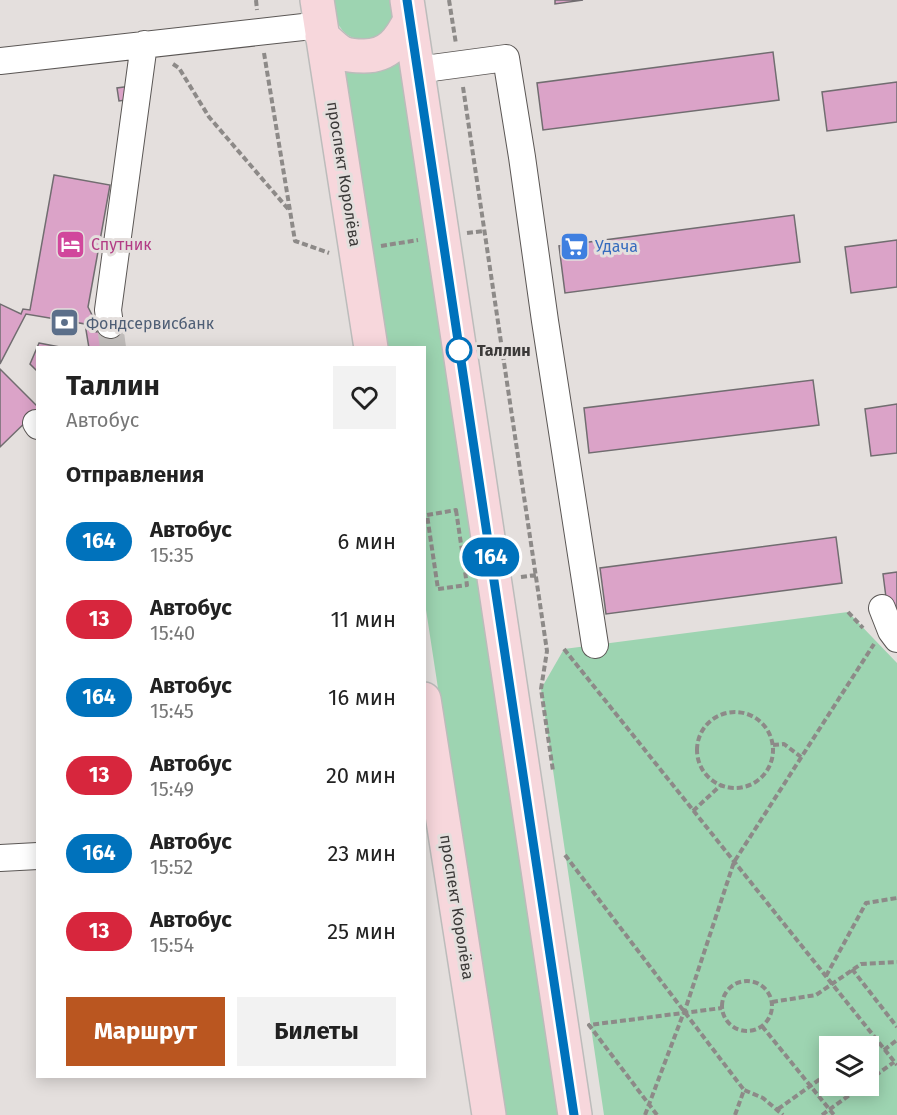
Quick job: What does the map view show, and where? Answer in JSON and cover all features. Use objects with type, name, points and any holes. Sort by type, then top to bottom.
[{"type":"main road","points":[[320,20],[340,51],[355,56],[374,56],[388,50],[400,40],[408,10]]},
{"type":"main road","points":[[408,10],[574,1115]]},
{"type":"main road","name":"проспект Королёва","points":[[320,20],[370,346]]},
{"type":"main road","name":"проспект Королёва","points":[[426,723],[435,830],[489,1115]]},
{"type":"street","points":[[0,61],[260,30],[320,20]]},
{"type":"street","points":[[110,325],[108,310],[144,44]]},
{"type":"street","points":[[417,70],[506,58],[596,645]]},
{"type":"street","points":[[882,608],[891,631],[886,640]]},
{"type":"street","points":[[0,858],[36,856]]},
{"type":"path","points":[[256,0],[295,241],[331,253],[484,231]]},
{"type":"path","points":[[449,0],[547,651],[541,689],[553,772]]},
{"type":"path","points":[[144,44],[179,68],[209,117],[289,211]]},
{"type":"path","points":[[456,510],[467,585],[438,589],[427,514],[456,510]]},
{"type":"path","points":[[645,1115],[685,1011],[734,862],[801,757],[886,640]]},
{"type":"path","points":[[564,649],[873,1036]]},
{"type":"path","points":[[728,713],[750,715],[762,723],[773,745],[771,764],[763,777],[743,787],[721,785],[704,771],[698,758],[700,735],[703,729],[714,718],[728,713]]},
{"type":"path","points":[[773,745],[784,744],[801,757]]},
{"type":"path","points":[[693,811],[721,785]]},
{"type":"path","points":[[566,866],[565,855],[744,1090],[763,1098],[783,1115]]},
{"type":"path","points":[[826,976],[866,903],[897,898]]},
{"type":"path","points":[[772,1002],[816,995],[861,964],[897,962]]},
{"type":"path","points":[[852,969],[897,1028]]},
{"type":"path","points":[[741,981],[760,984],[768,991],[772,1002],[771,1014],[762,1026],[748,1031],[734,1027],[724,1016],[722,1008],[725,992],[732,985],[741,981]]},
{"type":"path","points":[[589,1024],[722,1008]]},
{"type":"path","points":[[589,1024],[591,1036]]},
{"type":"path","points":[[589,1024],[657,1115]]},
{"type":"path","points":[[762,1026],[834,1115]]},
{"type":"path","points":[[884,1050],[897,1040]]},
{"type":"path","points":[[879,1043],[896,1064],[879,1074]]},
{"type":"path","points":[[778,1109],[819,1080]]},
{"type":"path","points":[[735,1115],[744,1090]]},
{"type":"path","points":[[822,1115],[848,1096]]},
{"type":"green space","points":[[332,0],[392,0],[391,20],[380,34],[373,38],[351,37],[338,24]]},
{"type":"green space","points":[[400,58],[558,1115],[503,1115],[426,610],[426,346],[385,346],[343,67]]},
{"type":"green space","points":[[848,612],[897,663],[897,1115],[604,1115],[541,689],[564,649]]},
{"type":"building","points":[[555,0],[583,0],[555,4]]},
{"type":"building","points":[[773,52],[779,100],[543,130],[537,83]]},
{"type":"building","points":[[897,82],[897,122],[827,131],[822,92]]},
{"type":"building","points":[[131,86],[133,99],[119,101],[117,88]]},
{"type":"building","name":"Спутник","points":[[54,175],[110,185],[88,307],[94,319],[96,332],[121,329],[124,346],[89,346],[85,324],[26,314],[0,364],[0,304],[21,314],[23,309],[30,310]]},
{"type":"building","points":[[794,215],[800,262],[565,293],[559,246]]},
{"type":"building","points":[[897,240],[897,287],[851,293],[845,247]]},
{"type":"building","points":[[39,343],[55,346],[38,346]]},
{"type":"building","points":[[36,350],[36,370],[30,364]]},
{"type":"building","points":[[0,369],[36,405],[36,412],[0,447]]},
{"type":"building","points":[[813,380],[819,425],[589,453],[584,408]]},
{"type":"building","points":[[897,404],[897,453],[871,456],[865,409]]},
{"type":"building","points":[[836,537],[842,583],[606,614],[600,568]]},
{"type":"building","points":[[897,572],[897,612],[888,613],[883,574]]},
{"type":"tunnel","points":[[110,325],[113,346]]},
{"type":"bus line","name":"164","points":[[407,0],[574,1115]]},
{"type":"place","name":"Спутник","points":[[70,244]]},
{"type":"place","name":"Удача","points":[[574,246]]},
{"type":"place","name":"Фондсервисбанк","points":[[65,323]]},
{"type":"place","name":"Таллин","points":[[459,350]]}]
